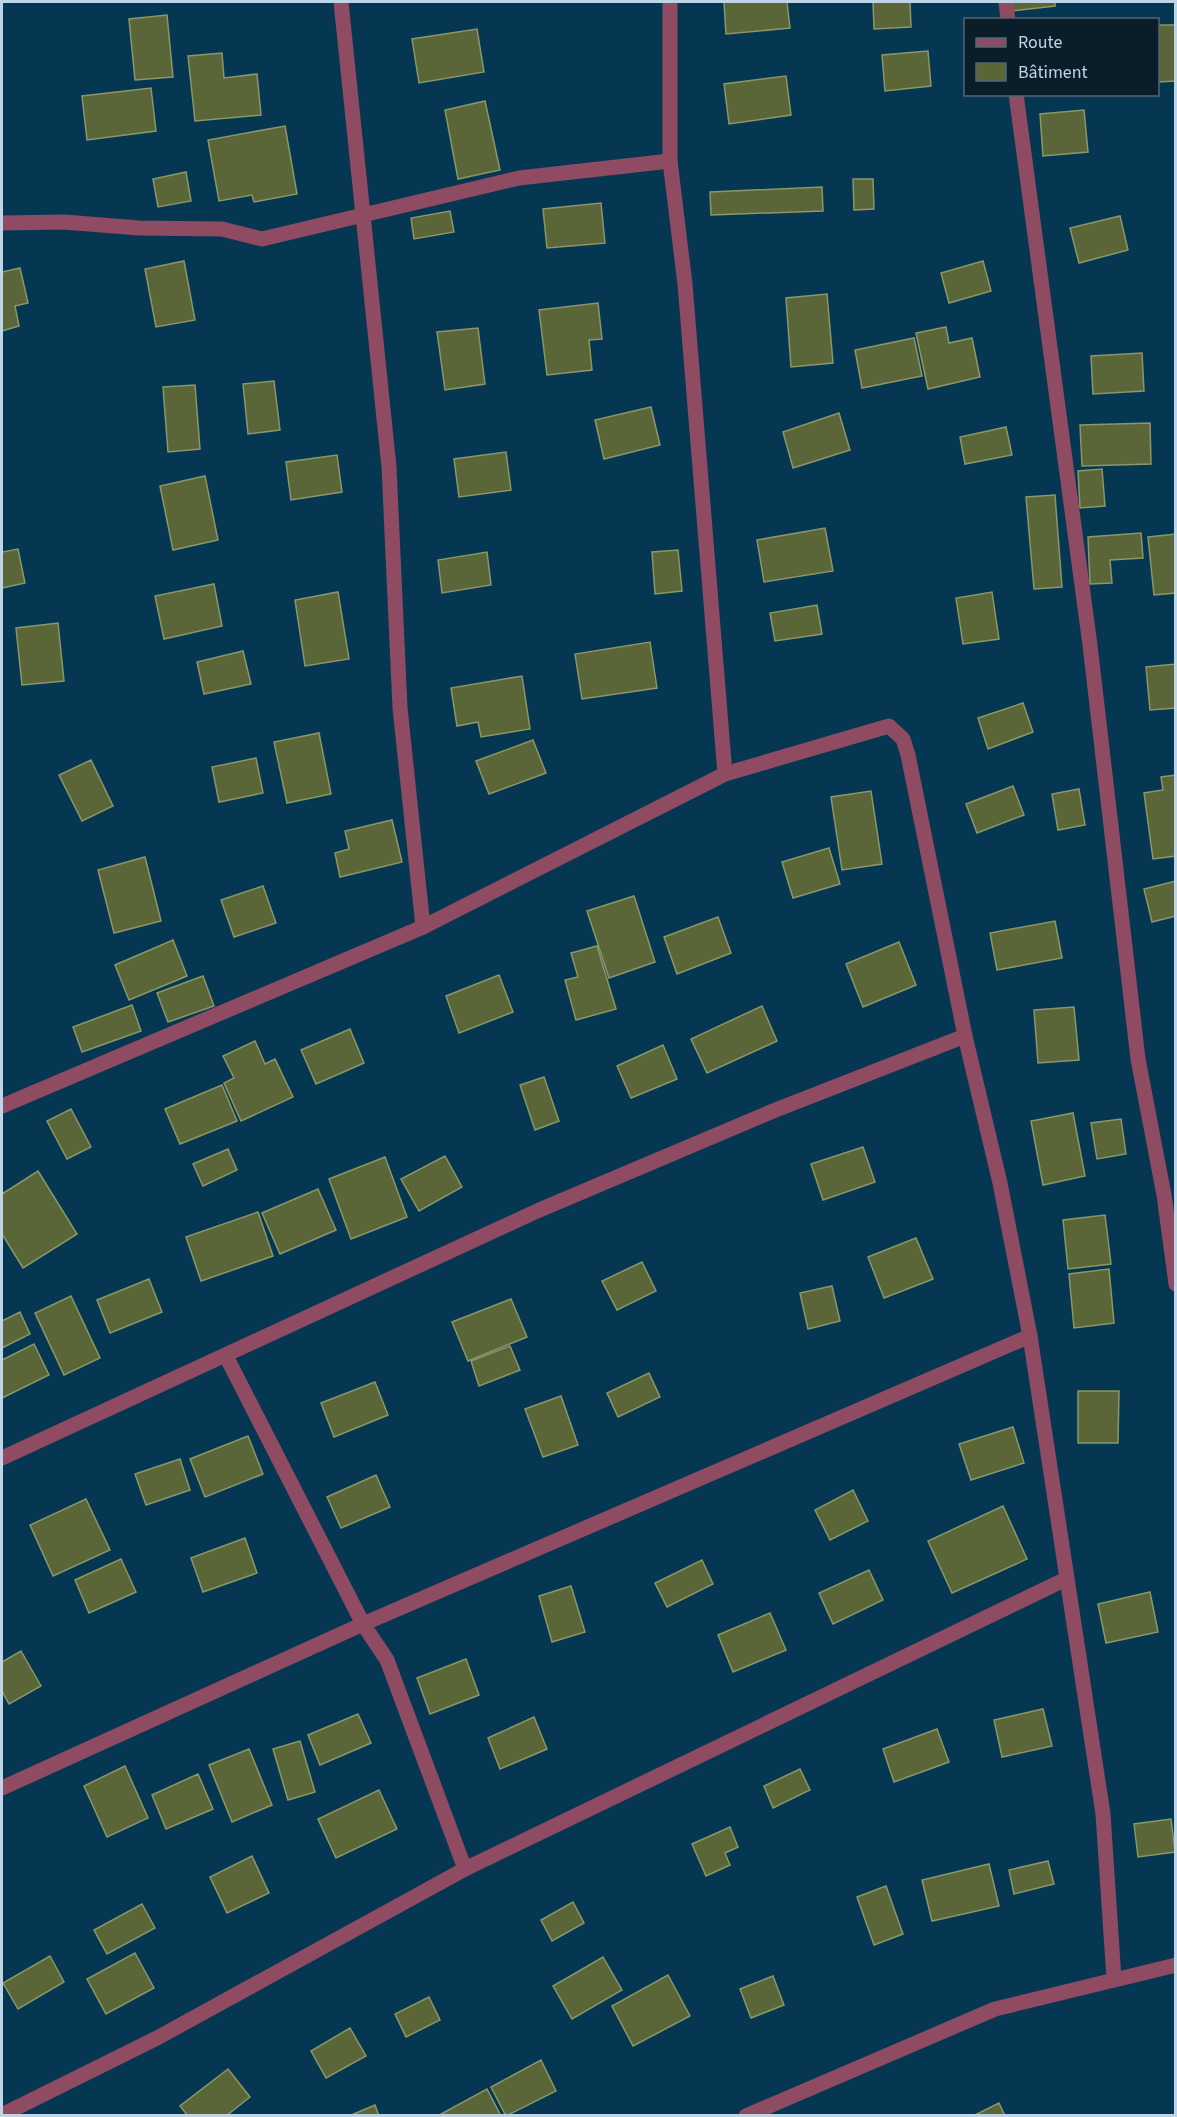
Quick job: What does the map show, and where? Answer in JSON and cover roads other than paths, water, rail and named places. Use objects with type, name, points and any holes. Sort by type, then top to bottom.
[{"type":"street","points":[[341,2],[388,467],[400,708],[423,927]]},
{"type":"street","points":[[670,2],[670,161],[685,284],[725,774]]},
{"type":"street","points":[[1006,2],[1008,18]]},
{"type":"street","points":[[1017,96],[1092,656],[1138,1059],[1164,1194],[1176,1284]]},
{"type":"street","points":[[2,223],[64,222],[139,228],[222,229],[262,239],[519,178],[670,161]]},
{"type":"street","points":[[2,1106],[423,927],[725,774],[889,726],[903,739],[965,1036],[1000,1183],[1030,1336],[1103,1814],[1114,1979]]},
{"type":"street","points":[[2,1458],[547,1207],[773,1111],[965,1036]]},
{"type":"street","points":[[2,1788],[363,1624],[1030,1336]]},
{"type":"street","points":[[226,1356],[363,1624],[387,1660],[465,1869]]},
{"type":"street","points":[[2,2115],[157,2038],[465,1869],[1066,1579]]},
{"type":"street","points":[[746,2115],[995,2009],[1176,1965]]}]
